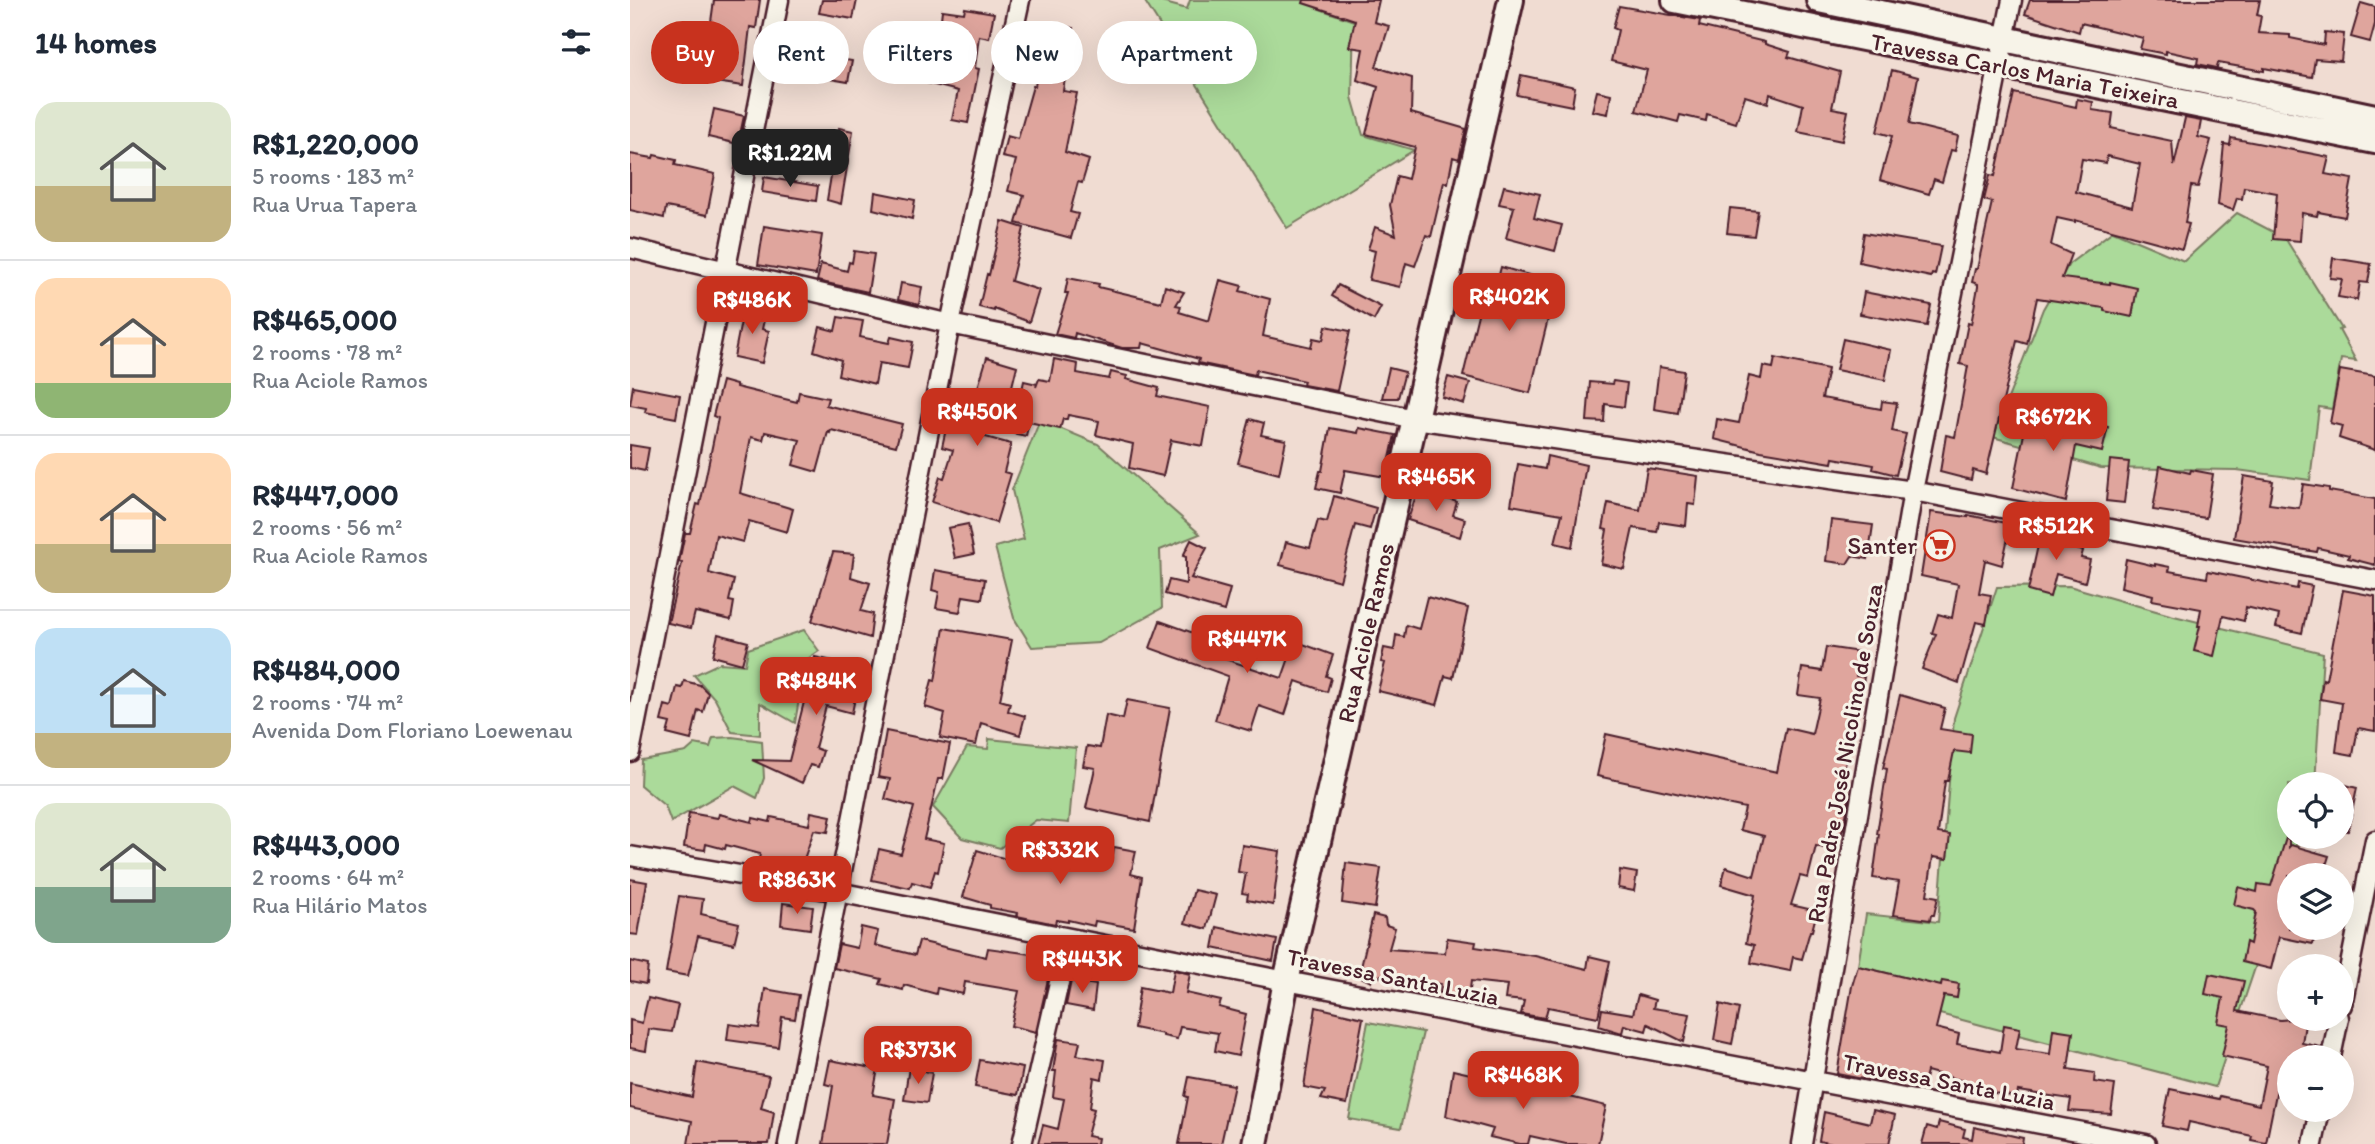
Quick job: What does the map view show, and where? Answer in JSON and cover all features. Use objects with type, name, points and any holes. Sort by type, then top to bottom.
[{"type":"main road","name":"Rua Aciole Ramos","points":[[1255,1144],[1286,981],[1511,0]]},
{"type":"main road","name":"Travessa Carlos Maria Teixeira","points":[[1675,0],[2375,141]]},
{"type":"main road","name":"Travessa Carlos Maria Teixeira","points":[[1819,0],[2375,117]]},
{"type":"street","points":[[630,752],[779,0]]},
{"type":"street","points":[[788,1144],[950,324],[1020,0]]},
{"type":"street","name":"Rua Padre José Nicolino de Souza","points":[[1802,1144],[1913,491],[2012,0]]},
{"type":"street","points":[[630,248],[950,324],[1415,419],[1913,491],[2375,580]]},
{"type":"street","points":[[2352,954],[2375,840]]},
{"type":"street","name":"Travessa Santa Luzia","points":[[630,856],[838,892],[1286,981],[2146,1144]]},
{"type":"street","points":[[1022,1144],[1069,939]]},
{"type":"street","points":[[2313,1144],[2318,1122]]},
{"type":"green space","points":[[1144,0],[1187,9],[1190,0],[1318,0],[1317,8],[1354,21],[1352,97],[1363,135],[1414,150],[1287,228],[1197,84],[1257,84],[1257,21],[1157,21]]},
{"type":"green space","points":[[2237,213],[2285,238],[2342,329],[2339,330],[2356,361],[2341,359],[2332,409],[2319,407],[2310,480],[2237,470],[2101,468],[1993,437],[2043,309],[2069,264],[2113,231],[2184,261]]},
{"type":"green space","points":[[1040,420],[1098,444],[1200,534],[1160,550],[1162,608],[1099,643],[1032,647],[1014,618],[995,547],[1024,539],[1012,490]]},
{"type":"green space","points":[[2069,586],[2170,615],[2323,653],[2316,772],[2277,772],[2277,849],[2295,849],[2290,863],[2277,863],[2277,902],[2215,1087],[1917,1008],[1920,981],[1858,966],[1866,914],[1938,922],[1954,718],[1997,587]]},
{"type":"green space","points":[[804,630],[819,651],[796,667],[799,699],[795,723],[760,703],[760,735],[732,732],[715,699],[694,675],[720,663],[745,665],[748,649]]},
{"type":"green space","points":[[732,737],[762,741],[764,778],[757,798],[734,786],[671,822],[665,806],[640,785],[641,760],[686,752],[695,744],[710,747],[713,738]]},
{"type":"green space","points":[[989,739],[1076,748],[1069,823],[1036,820],[1000,848],[962,838],[933,807],[967,747],[988,749]]},
{"type":"green space","points":[[1368,1022],[1423,1032],[1401,1128],[1349,1119]]},
{"type":"building","points":[[714,0],[760,0],[757,21],[753,21],[753,28],[750,27],[743,86],[729,84],[739,84],[739,21],[711,21]]},
{"type":"building","points":[[822,0],[857,0],[853,19],[819,13]]},
{"type":"building","points":[[1304,0],[1379,0],[1374,22],[1389,26],[1376,67],[1412,78],[1411,113],[1466,129],[1459,159],[1453,157],[1448,183],[1444,182],[1431,237],[1426,235],[1415,266],[1406,263],[1400,287],[1369,280],[1375,251],[1368,249],[1375,227],[1396,235],[1390,205],[1397,176],[1408,179],[1415,147],[1366,134],[1378,87],[1357,80],[1363,49],[1349,47],[1355,20],[1303,3]]},
{"type":"building","points":[[2030,0],[2260,0],[2258,33],[2290,35],[2290,38],[2324,45],[2325,32],[2344,34],[2341,61],[2315,59],[2312,77],[2218,63],[2217,68],[2197,64],[2198,58],[2140,49],[2143,38],[2081,23],[2079,32],[2025,14]]},
{"type":"building","points":[[2361,3],[2375,7],[2375,24],[2370,42],[2351,37]]},
{"type":"building","points":[[1619,6],[1700,20],[1699,26],[1765,42],[1790,52],[1788,57],[1840,72],[1832,108],[1848,111],[1842,141],[1798,132],[1803,105],[1770,94],[1768,103],[1745,96],[1736,123],[1707,114],[1706,121],[1680,115],[1678,122],[1636,111],[1647,70],[1611,61],[1618,30],[1613,28]]},
{"type":"building","points":[[965,8],[994,13],[989,38],[979,36],[977,52],[977,21],[941,21],[942,10],[964,13]]},
{"type":"building","points":[[1892,70],[1918,77],[1909,124],[1958,136],[1942,182],[1934,179],[1929,194],[1880,180],[1892,136],[1877,132]]},
{"type":"building","points":[[1521,75],[1575,87],[1572,106],[1517,95]]},
{"type":"building","points":[[931,84],[976,84],[968,123],[952,120],[958,91]]},
{"type":"building","points":[[1064,84],[1063,91],[1077,93],[1065,152],[1089,160],[1082,183],[1078,182],[1070,212],[1078,214],[1071,238],[1016,223],[1024,195],[1008,191],[1016,160],[1002,157],[1007,136],[1018,139],[1035,86]]},
{"type":"building","points":[[1597,91],[1611,94],[1608,114],[1592,111]]},
{"type":"building","points":[[2014,93],[2076,107],[2077,99],[2093,102],[2092,110],[2113,113],[2111,128],[2172,141],[2174,166],[2185,118],[2201,121],[2198,137],[2211,140],[2198,187],[2191,186],[2185,223],[2189,224],[2182,249],[2075,220],[2057,218],[2051,245],[2071,254],[2062,278],[2110,282],[2137,288],[2132,317],[2104,311],[2104,308],[2037,298],[2027,344],[2017,341],[1986,474],[1973,470],[1971,480],[1940,472],[1946,435],[1955,437],[1968,366],[1960,364],[1978,287],[1978,284],[1972,282],[1992,202],[1984,200],[1990,175],[1995,176]],"holes":[[[2107,156],[2140,164],[2132,207],[2076,192],[2082,159],[2106,163]]]},
{"type":"building","points":[[714,109],[744,116],[738,144],[708,137]]},
{"type":"building","points":[[839,128],[853,131],[841,204],[827,200]]},
{"type":"building","points":[[2231,138],[2329,157],[2325,174],[2352,179],[2345,217],[2318,212],[2317,216],[2302,213],[2300,241],[2273,239],[2277,193],[2244,187],[2242,199],[2237,198],[2233,210],[2218,205],[2224,144],[2230,145]]},
{"type":"building","points":[[630,154],[653,158],[654,155],[676,160],[675,165],[715,174],[707,215],[666,207],[664,218],[630,210]]},
{"type":"building","points":[[764,177],[818,186],[816,201],[762,192]]},
{"type":"building","points":[[1504,186],[1540,194],[1534,218],[1562,225],[1555,251],[1506,238],[1514,207],[1499,204]]},
{"type":"building","points":[[875,192],[915,200],[912,219],[873,209]]},
{"type":"building","points":[[1730,208],[1758,211],[1754,236],[1727,233]]},
{"type":"building","points":[[1002,221],[1024,228],[1011,281],[1039,290],[1029,322],[994,309],[979,307]]},
{"type":"building","points":[[764,226],[822,235],[816,275],[758,265]]},
{"type":"building","points":[[1864,233],[1941,246],[1935,275],[1932,274],[1931,277],[1859,262]]},
{"type":"building","points":[[854,251],[874,254],[868,292],[817,281],[821,264],[847,271]]},
{"type":"building","points":[[2333,258],[2371,264],[2368,283],[2360,282],[2357,300],[2338,297],[2342,279],[2330,278]]},
{"type":"building","points":[[1501,267],[1546,280],[1537,316],[1548,319],[1530,393],[1463,376],[1481,302],[1491,305]]},
{"type":"building","points":[[1068,278],[1161,302],[1165,286],[1184,292],[1176,305],[1181,306],[1179,312],[1209,321],[1220,280],[1242,286],[1240,291],[1270,299],[1263,336],[1311,347],[1313,338],[1323,340],[1326,326],[1350,331],[1337,391],[1303,385],[1304,381],[1256,370],[1255,375],[1198,363],[1199,359],[1142,343],[1141,348],[1122,348],[1075,333],[1074,338],[1055,334],[1068,293],[1065,293]]},
{"type":"building","points":[[901,283],[922,287],[919,305],[898,300]]},
{"type":"building","points":[[1338,285],[1381,307],[1374,320],[1332,296]]},
{"type":"building","points":[[1864,292],[1931,305],[1927,326],[1860,314]]},
{"type":"building","points":[[744,306],[766,311],[762,329],[769,331],[762,363],[734,357]]},
{"type":"building","points":[[838,317],[863,321],[860,337],[889,343],[891,337],[913,342],[908,368],[879,363],[875,384],[838,375],[841,360],[814,351],[820,327],[835,331]]},
{"type":"building","points":[[1843,339],[1891,350],[1885,380],[1836,370]]},
{"type":"building","points":[[987,357],[1017,366],[1007,407],[989,403],[982,436],[1011,444],[1004,472],[1011,474],[996,523],[932,502],[940,477],[944,478],[953,450],[942,447],[947,424],[950,425],[953,391],[976,394]]},
{"type":"building","points":[[1775,358],[1828,369],[1822,398],[1881,409],[1882,401],[1897,403],[1892,431],[1906,434],[1896,475],[1873,469],[1874,465],[1833,458],[1832,463],[1761,451],[1714,439],[1717,419],[1739,423],[1749,376],[1761,379],[1763,366],[1773,368]]},
{"type":"building","points":[[1054,359],[1078,364],[1077,373],[1109,379],[1111,372],[1127,376],[1126,379],[1159,388],[1157,396],[1210,407],[1203,446],[1171,440],[1163,476],[1129,468],[1133,444],[1096,435],[1099,421],[1068,415],[1067,419],[1063,419],[1060,429],[1029,422],[1026,436],[1012,433],[1024,381],[1037,384],[1036,387],[1039,379],[1050,381]]},
{"type":"building","points":[[1659,367],[1684,371],[1678,413],[1654,409]]},
{"type":"building","points":[[1389,368],[1405,372],[1398,398],[1382,398]]},
{"type":"building","points":[[2340,370],[2375,376],[2375,450],[2339,438],[2342,426],[2330,423]]},
{"type":"building","points":[[1448,377],[1470,383],[1464,404],[1442,397]]},
{"type":"building","points":[[722,381],[797,402],[799,392],[828,398],[826,405],[902,424],[896,446],[831,430],[828,432],[817,472],[793,465],[800,440],[765,432],[763,440],[751,437],[740,493],[793,509],[787,532],[749,521],[743,542],[716,535],[709,573],[734,580],[729,601],[734,602],[731,620],[695,612],[691,628],[668,623],[682,563],[679,562],[685,533],[690,533],[697,504],[700,505],[718,418],[713,416]]},
{"type":"building","points":[[1613,381],[1627,383],[1624,407],[1605,404],[1604,422],[1587,421],[1590,382],[1612,384]]},
{"type":"building","points":[[633,386],[680,395],[676,418],[645,412],[646,408],[630,405]]},
{"type":"building","points":[[2029,409],[2108,427],[2102,452],[2076,446],[2066,502],[2013,488]]},
{"type":"building","points":[[1250,419],[1264,423],[1261,435],[1286,440],[1279,474],[1238,463]]},
{"type":"building","points":[[1330,428],[1358,433],[1359,428],[1395,435],[1386,477],[1345,470],[1340,493],[1316,488]]},
{"type":"building","points":[[630,445],[649,448],[645,471],[630,468]]},
{"type":"building","points":[[1461,455],[1483,460],[1476,488],[1454,482]]},
{"type":"building","points":[[1547,456],[1586,465],[1572,547],[1555,543],[1562,514],[1511,505],[1518,464],[1545,469]]},
{"type":"building","points":[[2110,460],[2129,462],[2124,503],[2106,501]]},
{"type":"building","points":[[2160,466],[2190,473],[2191,470],[2213,474],[2206,518],[2153,510]]},
{"type":"building","points":[[1647,468],[1698,476],[1695,505],[1688,504],[1686,526],[1659,522],[1657,532],[1633,528],[1624,569],[1601,564],[1608,503],[1640,510]]},
{"type":"building","points":[[2244,476],[2273,481],[2269,504],[2299,508],[2303,484],[2375,499],[2375,565],[2348,558],[2349,555],[2318,548],[2317,552],[2234,538]]},
{"type":"building","points":[[1418,489],[1457,502],[1453,515],[1465,519],[1460,537],[1408,520]]},
{"type":"building","points":[[1334,496],[1376,508],[1370,529],[1355,525],[1340,581],[1280,565],[1286,542],[1310,548],[1318,520],[1327,522]]},
{"type":"building","points":[[1931,512],[1968,515],[2011,524],[2002,565],[1985,560],[1979,593],[1991,595],[1986,624],[1976,622],[1959,683],[1922,669],[1936,634],[1932,633],[1938,614],[1952,618],[1958,584],[1921,576]]},
{"type":"building","points":[[1831,520],[1873,525],[1868,559],[1852,556],[1847,564],[1826,561]]},
{"type":"building","points":[[968,524],[974,554],[955,558],[948,528]]},
{"type":"building","points":[[2042,527],[2068,534],[2065,546],[2083,551],[2081,558],[2090,560],[2085,582],[2056,574],[2050,597],[2028,591]]},
{"type":"building","points":[[1191,540],[1207,548],[1191,578],[1230,589],[1224,611],[1165,594],[1169,580],[1186,584],[1186,557],[1183,556]]},
{"type":"building","points":[[833,552],[854,554],[851,577],[870,583],[861,611],[873,614],[870,638],[812,621]]},
{"type":"building","points":[[2126,559],[2170,567],[2169,571],[2207,578],[2208,571],[2297,589],[2298,583],[2312,586],[2302,633],[2276,627],[2279,615],[2246,607],[2244,621],[2223,616],[2214,656],[2194,651],[2201,609],[2152,600],[2153,595],[2121,587]]},
{"type":"building","points":[[935,570],[985,579],[982,599],[963,596],[960,612],[936,608],[939,592],[932,590]]},
{"type":"building","points":[[2343,590],[2375,596],[2375,731],[2358,728],[2353,755],[2336,752],[2342,703],[2320,699]]},
{"type":"building","points":[[1427,597],[1468,608],[1453,678],[1445,676],[1437,705],[1378,691],[1385,663],[1381,662],[1384,648],[1394,650],[1396,635],[1404,637],[1406,625],[1419,629]]},
{"type":"building","points":[[1160,621],[1205,637],[1201,648],[1223,656],[1222,658],[1282,678],[1295,641],[1333,655],[1326,676],[1331,678],[1327,692],[1296,681],[1285,715],[1259,706],[1251,731],[1215,720],[1228,676],[1150,648]]},
{"type":"building","points":[[944,628],[1012,640],[1000,700],[1010,703],[1008,711],[1025,716],[1020,735],[981,723],[976,745],[940,738],[945,713],[925,707],[932,680],[935,681]]},
{"type":"building","points":[[718,634],[748,642],[742,664],[713,656]]},
{"type":"building","points":[[1826,647],[1860,652],[1856,676],[1864,677],[1861,694],[1853,693],[1842,740],[1850,742],[1840,790],[1850,793],[1845,822],[1836,851],[1816,846],[1808,878],[1800,876],[1791,905],[1817,911],[1802,959],[1793,957],[1790,971],[1751,963],[1754,945],[1746,943],[1755,895],[1721,885],[1726,867],[1754,876],[1764,836],[1740,830],[1745,808],[1597,776],[1606,734],[1777,772],[1786,728],[1812,734],[1820,698],[1798,695],[1802,668],[1822,671]]},
{"type":"building","points":[[815,657],[851,665],[845,690],[856,693],[852,713],[826,706],[815,748],[823,751],[818,767],[810,765],[802,783],[752,760],[789,761],[807,698]]},
{"type":"building","points":[[684,681],[700,685],[708,693],[703,712],[698,710],[691,740],[667,734],[670,723],[661,721],[665,705],[672,707],[677,687],[682,688]]},
{"type":"building","points":[[1900,695],[1945,708],[1940,729],[1972,734],[1970,753],[1954,751],[1948,781],[1945,781],[1938,833],[1950,835],[1947,859],[1933,857],[1927,895],[1938,897],[1934,915],[1931,915],[1930,920],[1893,915],[1899,882],[1873,878],[1887,769],[1883,768]]},
{"type":"building","points":[[1127,700],[1170,708],[1150,822],[1086,808],[1095,768],[1083,766],[1087,746],[1100,748],[1106,715],[1123,719]]},
{"type":"building","points":[[886,731],[950,744],[943,779],[938,779],[924,839],[944,843],[938,872],[935,871],[930,887],[912,882],[910,888],[872,880],[879,849],[901,854],[914,807],[885,799],[890,779],[878,777]]},
{"type":"building","points":[[811,812],[831,816],[828,832],[814,830],[802,865],[782,858],[780,868],[758,864],[760,854],[726,845],[725,849],[706,844],[705,850],[684,847],[689,813],[718,818],[719,814],[752,822],[753,818],[770,822],[771,817],[809,825]]},
{"type":"building","points":[[1242,845],[1280,851],[1273,905],[1247,900],[1248,894],[1242,893],[1246,873],[1238,872]]},
{"type":"building","points":[[1029,846],[1097,857],[1098,850],[1113,853],[1114,847],[1136,851],[1131,874],[1142,877],[1134,928],[1095,921],[1094,926],[1068,920],[1056,920],[1055,924],[1017,916],[1018,913],[990,908],[990,905],[963,897],[977,850],[1026,865]]},
{"type":"building","points":[[2283,849],[2305,849],[2329,856],[2327,863],[2278,863]]},
{"type":"building","points":[[1346,863],[1381,868],[1375,908],[1342,903]]},
{"type":"building","points":[[2277,867],[2278,940],[2271,969],[2242,962],[2246,942],[2250,944],[2256,912],[2234,905],[2238,887],[2257,892],[2258,884],[2271,886]]},
{"type":"building","points":[[1620,870],[1637,873],[1634,891],[1618,888]]},
{"type":"building","points":[[630,879],[647,882],[638,935],[630,934]]},
{"type":"building","points":[[1194,890],[1216,895],[1207,929],[1185,923]]},
{"type":"building","points":[[679,896],[703,899],[701,914],[739,923],[734,944],[698,936],[688,976],[666,972]]},
{"type":"building","points":[[783,903],[813,907],[810,929],[781,925]]},
{"type":"building","points":[[1373,915],[1385,918],[1386,925],[1395,928],[1389,949],[1445,953],[1447,938],[1476,942],[1475,947],[1535,956],[1587,969],[1589,956],[1610,961],[1598,1017],[1548,1007],[1545,1018],[1521,1014],[1524,1001],[1505,999],[1507,985],[1471,981],[1469,997],[1440,993],[1441,984],[1381,975],[1373,976],[1371,982],[1359,976]]},
{"type":"building","points":[[861,927],[878,931],[875,945],[915,955],[919,941],[986,957],[988,948],[1053,957],[1036,1032],[1011,1026],[1019,991],[965,982],[963,994],[937,988],[936,994],[904,985],[903,990],[880,984],[882,979],[834,968],[839,944],[857,948]]},
{"type":"building","points":[[1217,927],[1277,940],[1273,961],[1213,948]]},
{"type":"building","points":[[2294,940],[2314,940],[2313,944]]},
{"type":"building","points":[[630,961],[648,965],[646,984],[630,981]]},
{"type":"building","points":[[1858,966],[1941,986],[1942,981],[1959,984],[1957,998],[1944,996],[1936,1028],[1959,1034],[1957,1044],[2000,1052],[2004,1025],[2020,1028],[2016,1049],[2050,1054],[2053,1029],[2073,1032],[2068,1069],[2095,1073],[2094,1082],[2115,1085],[2111,1114],[2069,1111],[2071,1099],[2018,1091],[2017,1097],[1966,1087],[1967,1082],[1927,1071],[1925,1079],[1880,1069],[1878,1082],[1837,1074]]},
{"type":"building","points":[[1174,970],[1190,974],[1186,993],[1221,1001],[1219,1007],[1246,1014],[1238,1056],[1215,1051],[1218,1033],[1180,1027],[1177,1039],[1134,1028],[1140,987],[1170,993]]},
{"type":"building","points":[[2209,974],[2244,981],[2237,1011],[2277,1019],[2277,1031],[2304,1031],[2302,1043],[2312,1045],[2277,1045],[2277,1089],[2266,1143],[2251,1140],[2252,1136],[2189,1122],[2187,1131],[2162,1126],[2170,1089],[2259,1105],[2267,1066],[2222,1056],[2229,1025],[2218,1023],[2223,998],[2205,994]]},
{"type":"building","points":[[1071,981],[1096,985],[1093,1010],[1066,1005]]},
{"type":"building","points":[[765,989],[799,995],[795,1019],[782,1017],[778,1047],[727,1040],[729,1024],[759,1028]]},
{"type":"building","points":[[1638,995],[1655,1000],[1653,1008],[1690,1014],[1684,1042],[1648,1024],[1646,1031],[1624,1025],[1622,1033],[1599,1026],[1602,1009],[1633,1014]]},
{"type":"building","points":[[648,998],[678,1005],[672,1032],[649,1029],[646,1051],[630,1048],[630,1020],[642,1023]]},
{"type":"building","points":[[1720,1004],[1739,1009],[1732,1044],[1714,1040]]},
{"type":"building","points":[[1316,1007],[1363,1018],[1347,1104],[1321,1099],[1325,1091],[1304,1087]]},
{"type":"building","points":[[876,1035],[914,1041],[911,1064],[873,1058]]},
{"type":"building","points":[[1058,1039],[1080,1042],[1077,1055],[1105,1060],[1102,1079],[1094,1077],[1090,1108],[1094,1109],[1087,1136],[1098,1138],[1097,1144],[1038,1144],[1043,1125],[1058,1129],[1064,1099],[1053,1097],[1056,1071],[1053,1071]]},
{"type":"building","points":[[830,1060],[878,1069],[873,1095],[895,1099],[887,1144],[823,1144],[833,1086],[825,1084]]},
{"type":"building","points":[[980,1060],[1023,1068],[1018,1095],[975,1087]]},
{"type":"building","points":[[697,1062],[769,1076],[761,1108],[774,1112],[769,1144],[688,1144],[692,1121],[630,1108],[630,1083],[692,1097]]},
{"type":"building","points":[[909,1067],[932,1073],[927,1103],[904,1100]]},
{"type":"building","points":[[1453,1070],[1506,1082],[1507,1076],[1543,1086],[1542,1090],[1606,1106],[1598,1144],[1566,1144],[1530,1136],[1528,1144],[1520,1144],[1490,1137],[1493,1129],[1446,1116]]},
{"type":"building","points":[[1189,1077],[1234,1085],[1221,1144],[1179,1144]]},
{"type":"building","points":[[1873,1110],[1895,1115],[1889,1144],[1832,1144],[1819,1141],[1824,1112],[1870,1123]]},
{"type":"building","points":[[1939,1122],[1965,1129],[1963,1137],[1972,1139],[1974,1127],[2023,1138],[2022,1144],[1922,1144],[1927,1126],[1937,1129]]},
{"type":"place","name":"Santer","points":[[1940,546]]}]
